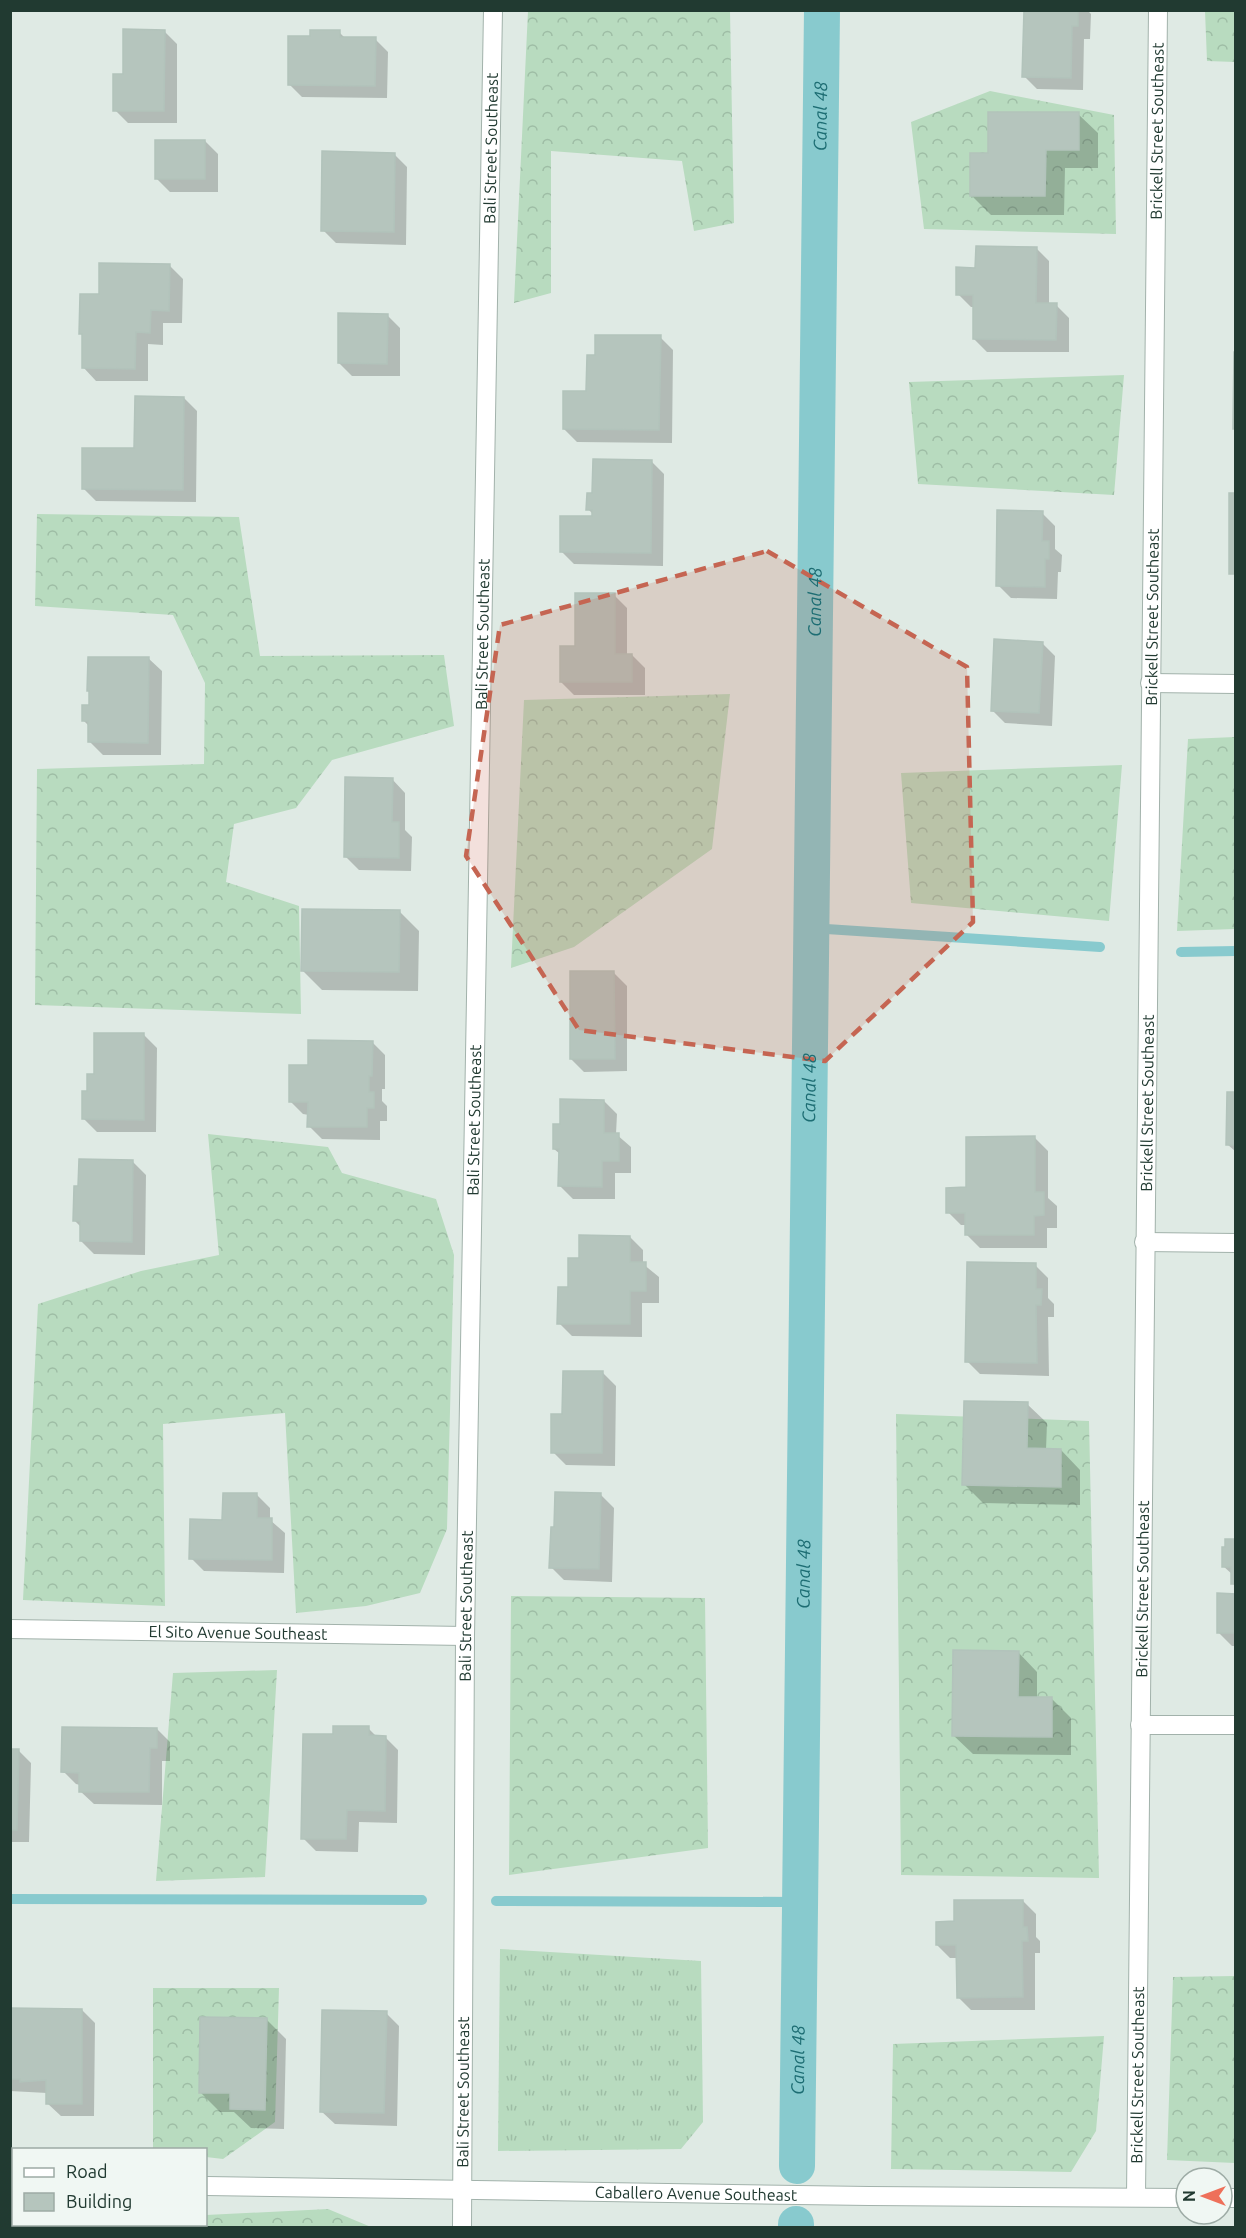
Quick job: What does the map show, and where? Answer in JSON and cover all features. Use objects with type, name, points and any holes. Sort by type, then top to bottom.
[{"type":"street","name":"Bali Street Southeast","points":[[462,2228],[465,1636],[493,10]]},
{"type":"street","name":"Brickell Street Southeast","points":[[1136,2197],[1158,10]]},
{"type":"street","points":[[1150,683],[1236,684]]},
{"type":"street","points":[[1144,1242],[1236,1243]]},
{"type":"street","name":"El Sito Avenue Southeast","points":[[10,1629],[465,1636]]},
{"type":"street","points":[[1140,1725],[1236,1725]]},
{"type":"street","name":"Caballero Avenue Southeast","points":[[207,2186],[1174,2198]]},
{"type":"highlighted area","points":[[767,551],[967,667],[973,922],[825,1061],[579,1030],[466,856],[500,625]]},
{"type":"green space","points":[[528,11],[730,11],[734,223],[694,231],[682,161],[551,151],[551,293],[514,303]]},
{"type":"green space","points":[[1205,11],[1235,11],[1235,62],[1207,61]]},
{"type":"green space","points":[[990,91],[1114,115],[1116,234],[924,229],[911,122]]},
{"type":"green space","points":[[1124,375],[1114,495],[918,484],[909,382]]},
{"type":"green space","points":[[37,514],[239,517],[260,656],[444,655],[454,726],[332,760],[296,808],[234,824],[226,882],[299,906],[301,1014],[35,1005],[37,769],[204,764],[205,683],[173,615],[35,606]]},
{"type":"green space","points":[[730,694],[712,849],[574,947],[511,968],[524,700]]},
{"type":"green space","points":[[1235,737],[1235,929],[1177,931],[1188,739]]},
{"type":"green space","points":[[1122,765],[1109,921],[911,903],[901,773]]},
{"type":"green space","points":[[208,1134],[328,1147],[342,1173],[436,1199],[454,1255],[447,1529],[420,1593],[366,1606],[296,1613],[285,1413],[163,1424],[165,1606],[23,1600],[38,1304],[141,1271],[219,1255]]},
{"type":"green space","points":[[896,1414],[1089,1421],[1099,1878],[901,1875]]},
{"type":"green space","points":[[511,1596],[705,1598],[708,1848],[509,1875]]},
{"type":"green space","points":[[277,1670],[265,1877],[156,1881],[173,1673]]},
{"type":"green space","points":[[500,1949],[701,1961],[703,2122],[681,2149],[498,2151]]},
{"type":"green space","points":[[1235,1976],[1235,2163],[1167,2160],[1173,1977]]},
{"type":"green space","points":[[153,1988],[279,1988],[275,2122],[223,2159],[207,2157],[207,2148],[153,2148]]},
{"type":"green space","points":[[1104,2036],[1096,2131],[1071,2172],[891,2169],[893,2044]]},
{"type":"green space","points":[[328,2209],[371,2227],[22,2227],[207,2226],[207,2215]]},
{"type":"building","points":[[1024,10],[1078,10],[1078,26],[1072,26],[1071,78],[1022,77]]},
{"type":"building","points":[[123,29],[165,30],[164,111],[113,111],[113,74],[123,74]]},
{"type":"building","points":[[310,30],[340,30],[340,37],[376,37],[375,86],[288,85],[288,36],[310,36]]},
{"type":"building","points":[[988,112],[1079,112],[1079,150],[1046,150],[1045,196],[970,196],[970,153],[988,153]]},
{"type":"building","points":[[155,140],[205,140],[205,179],[155,179]]},
{"type":"building","points":[[322,151],[395,153],[394,232],[321,231]]},
{"type":"building","points":[[976,246],[1037,247],[1036,303],[1057,303],[1056,340],[973,339],[973,295],[956,295],[956,267],[975,268]]},
{"type":"building","points":[[99,263],[170,264],[169,311],[151,310],[150,333],[136,332],[135,369],[82,368],[82,334],[79,334],[80,294],[99,294]]},
{"type":"building","points":[[338,313],[388,314],[387,364],[338,363]]},
{"type":"building","points":[[595,335],[661,335],[659,430],[563,429],[563,391],[586,391],[587,355],[595,355]]},
{"type":"building","points":[[1234,352],[1236,352],[1236,429],[1233,429]]},
{"type":"building","points":[[135,396],[184,397],[183,490],[82,489],[82,448],[134,448]]},
{"type":"building","points":[[593,459],[652,460],[651,553],[560,552],[560,516],[592,516],[592,510],[586,510],[587,493],[592,493]]},
{"type":"building","points":[[1229,493],[1236,493],[1236,617],[1235,574],[1229,574]]},
{"type":"building","points":[[997,510],[1043,511],[1042,541],[1049,541],[1049,559],[1045,559],[1045,587],[996,586]]},
{"type":"building","points":[[575,593],[615,593],[615,654],[632,654],[632,682],[560,682],[560,646],[575,646]]},
{"type":"building","points":[[994,639],[1043,642],[1039,713],[991,711]]},
{"type":"building","points":[[88,657],[149,657],[148,743],[88,742],[88,721],[82,721],[82,705],[89,705]]},
{"type":"building","points":[[345,777],[393,778],[392,822],[399,822],[399,858],[344,857]]},
{"type":"building","points":[[302,909],[400,910],[399,972],[301,971]]},
{"type":"building","points":[[570,971],[614,971],[615,1059],[570,1059]]},
{"type":"building","points":[[94,1033],[144,1033],[144,1120],[82,1119],[82,1091],[87,1091],[87,1074],[94,1074]]},
{"type":"building","points":[[308,1040],[373,1041],[369,1092],[374,1092],[374,1108],[367,1108],[367,1127],[307,1127],[308,1102],[289,1102],[289,1065],[308,1065]]},
{"type":"building","points":[[1227,1092],[1236,1092],[1236,1145],[1226,1145]]},
{"type":"building","points":[[560,1099],[604,1100],[604,1133],[619,1133],[619,1161],[602,1161],[602,1187],[558,1186],[559,1149],[553,1149],[553,1124],[560,1124]]},
{"type":"building","points":[[1035,1136],[1035,1192],[1044,1192],[1044,1215],[1034,1216],[1034,1235],[965,1235],[965,1213],[946,1213],[946,1188],[966,1187],[966,1137]]},
{"type":"building","points":[[79,1159],[133,1160],[132,1242],[80,1241],[80,1221],[73,1221],[74,1186],[78,1186]]},
{"type":"building","points":[[579,1235],[630,1236],[630,1262],[646,1262],[646,1291],[630,1291],[630,1324],[557,1324],[558,1287],[568,1287],[568,1258],[579,1258]]},
{"type":"building","points":[[967,1262],[1036,1263],[1036,1289],[1042,1289],[1041,1305],[1036,1305],[1037,1363],[965,1362]]},
{"type":"building","points":[[563,1371],[603,1371],[602,1453],[551,1453],[551,1414],[562,1414]]},
{"type":"building","points":[[964,1401],[1028,1402],[1027,1448],[1061,1449],[1061,1487],[962,1485]]},
{"type":"building","points":[[555,1492],[601,1493],[599,1569],[549,1568]]},
{"type":"building","points":[[223,1493],[257,1493],[257,1518],[272,1518],[272,1560],[189,1559],[190,1519],[222,1520]]},
{"type":"building","points":[[1225,1539],[1236,1539],[1236,1584],[1231,1584],[1231,1567],[1222,1567],[1222,1547],[1225,1547]]},
{"type":"building","points":[[1217,1593],[1236,1594],[1236,1633],[1217,1633]]},
{"type":"building","points":[[953,1650],[1019,1651],[1018,1697],[1052,1697],[1052,1737],[952,1736]]},
{"type":"building","points":[[333,1726],[369,1726],[369,1735],[386,1736],[385,1811],[347,1810],[346,1839],[301,1839],[303,1734],[333,1734]]},
{"type":"building","points":[[62,1727],[157,1728],[157,1748],[150,1748],[149,1792],[79,1792],[79,1773],[61,1772]]},
{"type":"building","points":[[10,1749],[19,1749],[17,1830],[10,1830]]},
{"type":"building","points":[[954,1900],[1023,1900],[1023,1927],[1027,1927],[1028,1941],[1022,1941],[1023,1997],[957,1998],[956,1945],[936,1945],[936,1922],[954,1921]]},
{"type":"building","points":[[10,2008],[82,2009],[82,2104],[46,2104],[46,2080],[20,2082],[20,2079],[10,2079]]},
{"type":"building","points":[[322,2010],[387,2011],[384,2113],[320,2112]]},
{"type":"building","points":[[200,2017],[267,2018],[265,2110],[230,2109],[230,2093],[199,2093]]},
{"type":"waterway","name":"Canal 48","points":[[797,2166],[822,10]]},
{"type":"waterway","points":[[811,928],[1100,947]]},
{"type":"waterway","points":[[1181,952],[1236,951]]},
{"type":"waterway","points":[[10,1899],[422,1900]]},
{"type":"waterway","points":[[496,1901],[800,1902]]}]
